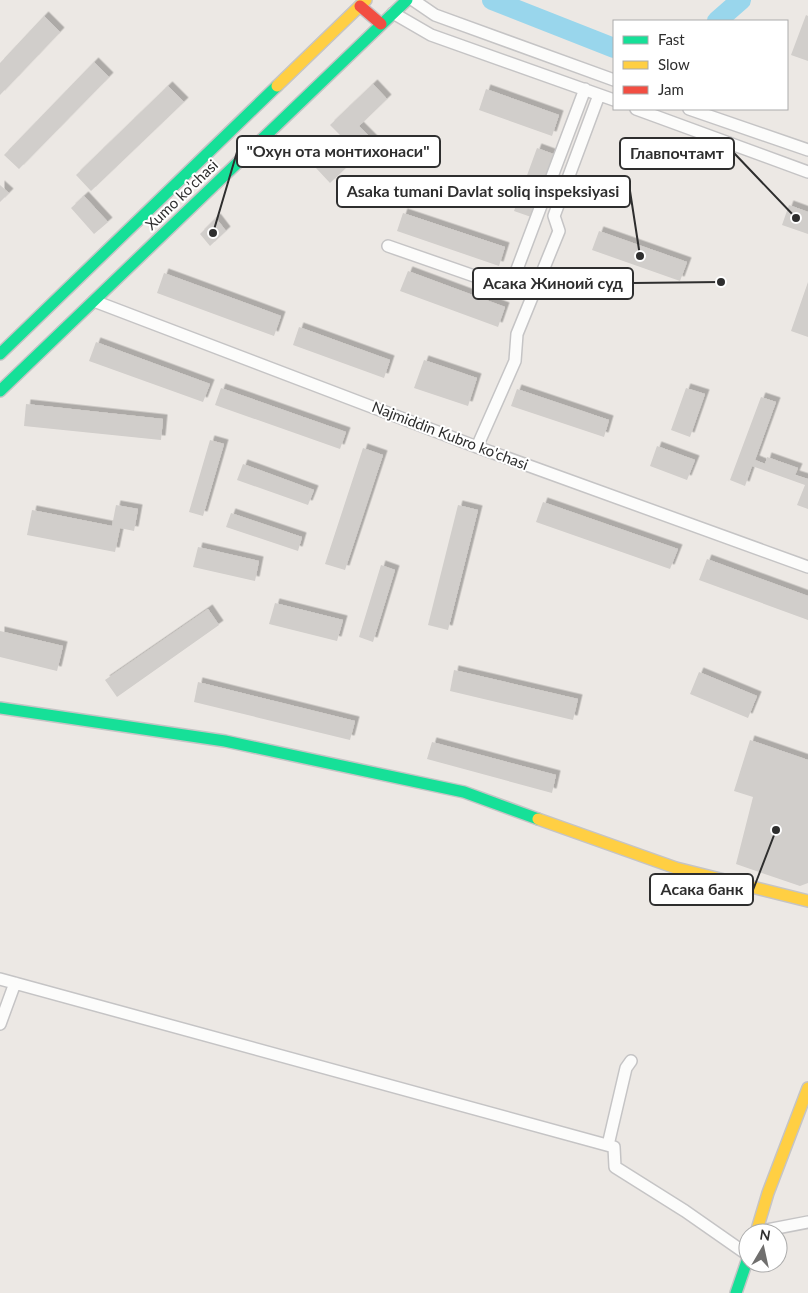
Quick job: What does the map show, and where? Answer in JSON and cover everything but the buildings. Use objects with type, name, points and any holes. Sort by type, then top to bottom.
[{"type":"main road","name":"Xumo ko’chasi","points":[[0,391],[407,0]]},
{"type":"main road","name":"Xumo ko’chasi","points":[[0,354],[363,3]]},
{"type":"main road","points":[[363,3],[381,24]]},
{"type":"main road","points":[[0,708],[225,741],[464,792],[676,868],[808,901]]},
{"type":"main road","points":[[759,1223],[768,1193],[808,1088]]},
{"type":"main road","points":[[736,1293],[742,1273]]},
{"type":"street","points":[[413,0],[435,14],[613,80]]},
{"type":"street","points":[[394,13],[431,35],[613,100]]},
{"type":"street","points":[[388,246],[500,285],[510,282],[520,264],[585,89]]},
{"type":"street","points":[[477,447],[515,361],[517,334],[558,231],[554,216],[600,95]]},
{"type":"street","points":[[639,110],[808,172]]},
{"type":"street","points":[[690,129],[693,110],[808,150]]},
{"type":"street","name":"Najmiddin Kubro ko'chasi","points":[[94,301],[477,447],[808,567]]},
{"type":"street","points":[[0,979],[614,1147],[615,1167],[685,1211],[738,1249]]},
{"type":"street","points":[[0,1024],[15,983]]},
{"type":"street","points":[[608,1145],[626,1068],[631,1061]]},
{"type":"street","points":[[788,1226],[808,1222]]},
{"type":"waterway","points":[[492,0],[613,48]]},
{"type":"waterway","points":[[718,20],[741,0]]},
{"type":"traffic: fast","points":[[0,391],[407,0]]},
{"type":"traffic: fast","points":[[0,354],[277,86]]},
{"type":"traffic: fast","points":[[0,708],[225,741],[464,792],[538,819]]},
{"type":"traffic: fast","points":[[736,1293],[743,1273]]},
{"type":"traffic: slow","points":[[277,86],[366,0]]},
{"type":"traffic: slow","points":[[538,819],[676,868],[808,901]]},
{"type":"traffic: slow","points":[[759,1223],[768,1193],[808,1088]]},
{"type":"traffic: jam","points":[[360,6],[381,24]]},
{"type":"place","name":"Главпочтамт","points":[[796,218]]},
{"type":"place","name":"\"Охун ота монтихонаси\"","points":[[213,233]]},
{"type":"place","name":"Asaka tumani Davlat soliq inspeksiyasi","points":[[640,256]]},
{"type":"place","name":"Асака Жиноий суд","points":[[721,282]]},
{"type":"place","name":"Асака банк","points":[[776,830]]}]
